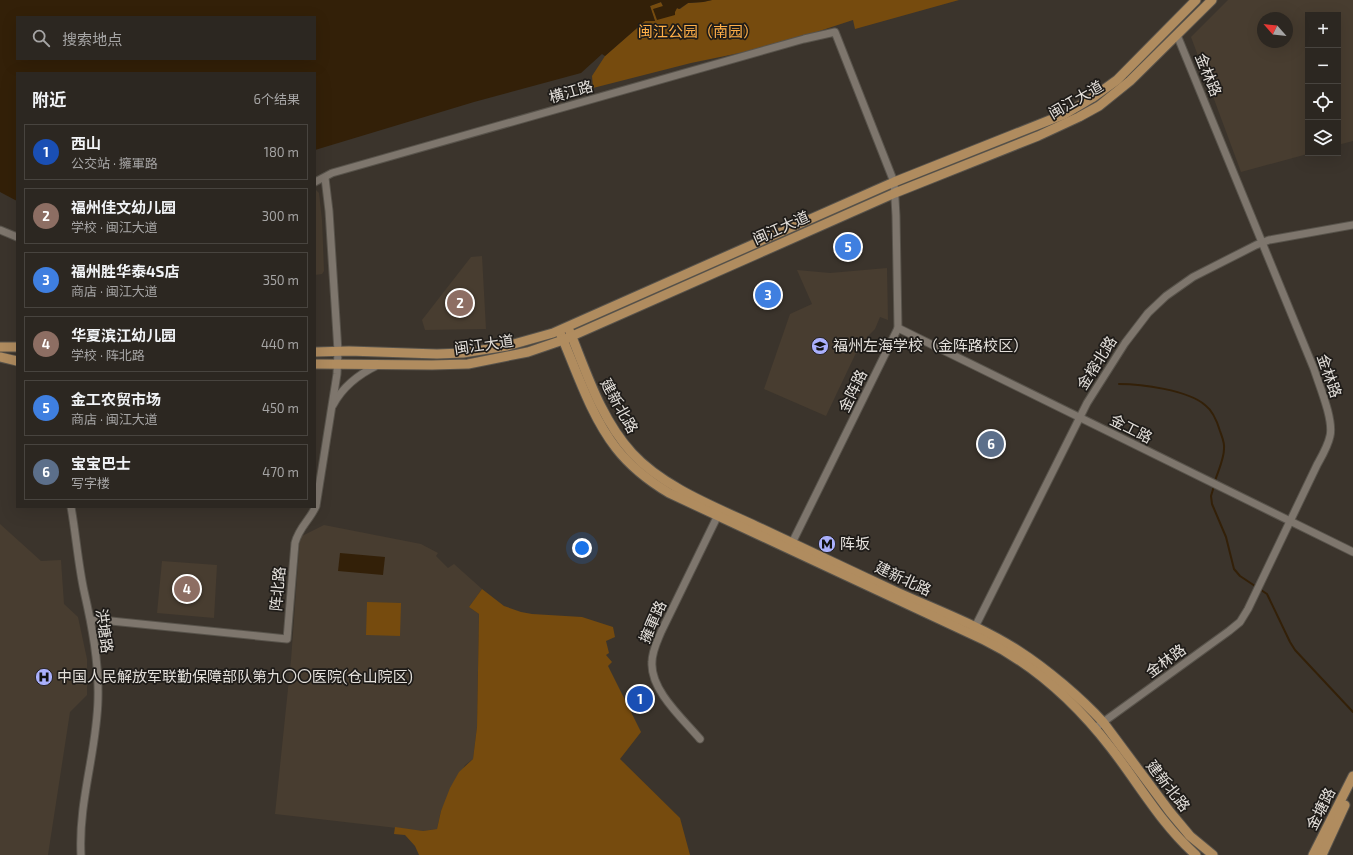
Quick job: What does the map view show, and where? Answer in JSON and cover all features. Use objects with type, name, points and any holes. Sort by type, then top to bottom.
[{"type":"main road","name":"闽江大道","points":[[316,352],[338,351],[463,354],[507,346],[538,338],[559,330],[894,182],[1036,126],[1079,106],[1105,89],[1121,76],[1196,0]]},
{"type":"main road","name":"闽江大道","points":[[316,364],[468,364],[528,352],[563,340],[895,193],[1038,136],[1088,112],[1120,90],[1212,0]]},
{"type":"main road","name":"建新北路","points":[[568,326],[597,400],[623,443],[642,463],[662,479],[719,513],[973,631],[1020,651],[1051,674],[1093,711],[1103,722],[1175,818],[1190,836],[1213,855]]},
{"type":"main road","name":"建新北路","points":[[559,330],[593,409],[615,447],[635,468],[669,493],[792,543],[973,631],[1037,672],[1060,692],[1095,728],[1162,820],[1196,855]]},
{"type":"main road","points":[[0,347],[16,347]]},
{"type":"main road","points":[[0,358],[16,361]]},
{"type":"main road","points":[[0,361],[16,361]]},
{"type":"main road","name":"金塘路","points":[[1313,855],[1353,776]]},
{"type":"main road","name":"金塘路","points":[[1322,855],[1353,789]]},
{"type":"street","name":"金阵路","points":[[792,543],[898,328],[894,182],[835,32]]},
{"type":"street","name":"横江路","points":[[316,182],[332,173],[804,39],[835,32]]},
{"type":"street","name":"金林路","points":[[1095,728],[1236,626],[1246,614],[1328,443],[1331,430],[1314,369],[1177,35]]},
{"type":"street","name":"阵北路","points":[[316,506],[338,364],[329,211],[325,178]]},
{"type":"street","name":"金榕北路","points":[[973,631],[1097,386],[1138,325],[1156,306],[1193,276],[1263,242],[1353,225]]},
{"type":"street","points":[[0,230],[16,237]]},
{"type":"street","name":"金工路","points":[[898,328],[1353,552]]},
{"type":"street","points":[[331,411],[338,398],[349,384],[367,370],[381,364]]},
{"type":"street","name":"洪塘路","points":[[71,508],[84,590],[91,620],[97,672],[98,706],[80,830],[81,855]]},
{"type":"street","name":"阵北路","points":[[91,620],[287,640],[295,543],[300,529],[315,508]]},
{"type":"street","name":"擁軍路","points":[[700,739],[659,690],[651,663],[653,652],[661,632],[719,513]]},
{"type":"shaded area","points":[[0,0],[712,0],[688,3],[679,9],[677,8],[675,15],[657,20],[653,9],[663,6],[661,2],[650,6],[655,21],[645,21],[605,56],[602,54],[581,73],[474,102],[316,150],[316,72],[16,72],[16,200],[0,192]]},
{"type":"shaded area","points":[[1228,0],[1353,0],[1353,141],[1341,144],[1341,12],[1305,12],[1305,155],[1241,172],[1191,37]]},
{"type":"shaded area","points":[[316,190],[319,193],[322,220],[324,271],[322,274],[316,275]]},
{"type":"shaded area","points":[[482,256],[486,329],[425,330],[422,320],[471,257]]},
{"type":"shaded area","name":"福州左海学校（金阵路校区）","points":[[887,268],[888,320],[880,317],[875,329],[868,336],[855,355],[826,416],[764,389],[790,314],[812,304],[797,270],[830,273]]},
{"type":"shaded area","name":"中国人民解放军联勤保障部队第九〇〇医院(仓山院区)","points":[[0,524],[41,561],[61,560],[64,604],[78,617],[87,659],[87,695],[70,712],[48,855],[0,855]]},
{"type":"shaded area","points":[[324,525],[421,544],[438,553],[436,556],[448,568],[454,564],[482,589],[469,607],[479,614],[477,727],[473,759],[465,765],[441,811],[437,829],[423,831],[275,814],[291,660],[300,537]]},
{"type":"shaded area","points":[[340,553],[385,557],[383,575],[338,571]]},
{"type":"shaded area","points":[[162,561],[217,565],[214,618],[157,613]]},
{"type":"green space","name":"闽江公园（南园）","points":[[712,0],[959,0],[855,29],[853,20],[795,39],[754,50],[691,63],[593,88],[592,76],[605,56],[645,21],[655,21],[650,6],[661,2],[663,6],[674,12],[677,8],[680,9],[688,3]]},
{"type":"green space","points":[[482,589],[504,606],[521,612],[582,617],[613,627],[615,637],[606,641],[609,653],[606,655],[612,662],[608,666],[641,732],[620,759],[680,818],[690,855],[419,855],[415,846],[405,835],[394,834],[395,827],[423,831],[437,829],[441,811],[450,788],[459,772],[473,759],[477,727],[479,614],[469,607]]},
{"type":"green space","points":[[367,602],[401,603],[400,636],[366,635]]},
{"type":"waterway","points":[[1119,384],[1139,385],[1176,392],[1187,395],[1208,407],[1216,420],[1224,444],[1224,453],[1215,481]]},
{"type":"waterway","points":[[1214,486],[1211,496],[1212,504],[1226,537],[1234,569],[1240,576],[1267,594],[1295,650],[1353,712]]},
{"type":"place","name":"金工农贸市场","points":[[848,247]]},
{"type":"place","name":"福州胜华泰4S店","points":[[768,295]]},
{"type":"place","name":"福州佳文幼儿园","points":[[460,303]]},
{"type":"place","name":"福州左海学校（金阵路校区）","points":[[820,346]]},
{"type":"place","name":"宝宝巴士","points":[[991,444]]},
{"type":"place","name":"阵坂","points":[[827,544]]},
{"type":"place","name":"华夏滨江幼儿园","points":[[187,589]]},
{"type":"place","name":"中国人民解放军联勤保障部队第九〇〇医院(仓山院区)","points":[[44,677]]},
{"type":"place","name":"西山","points":[[640,699]]}]
